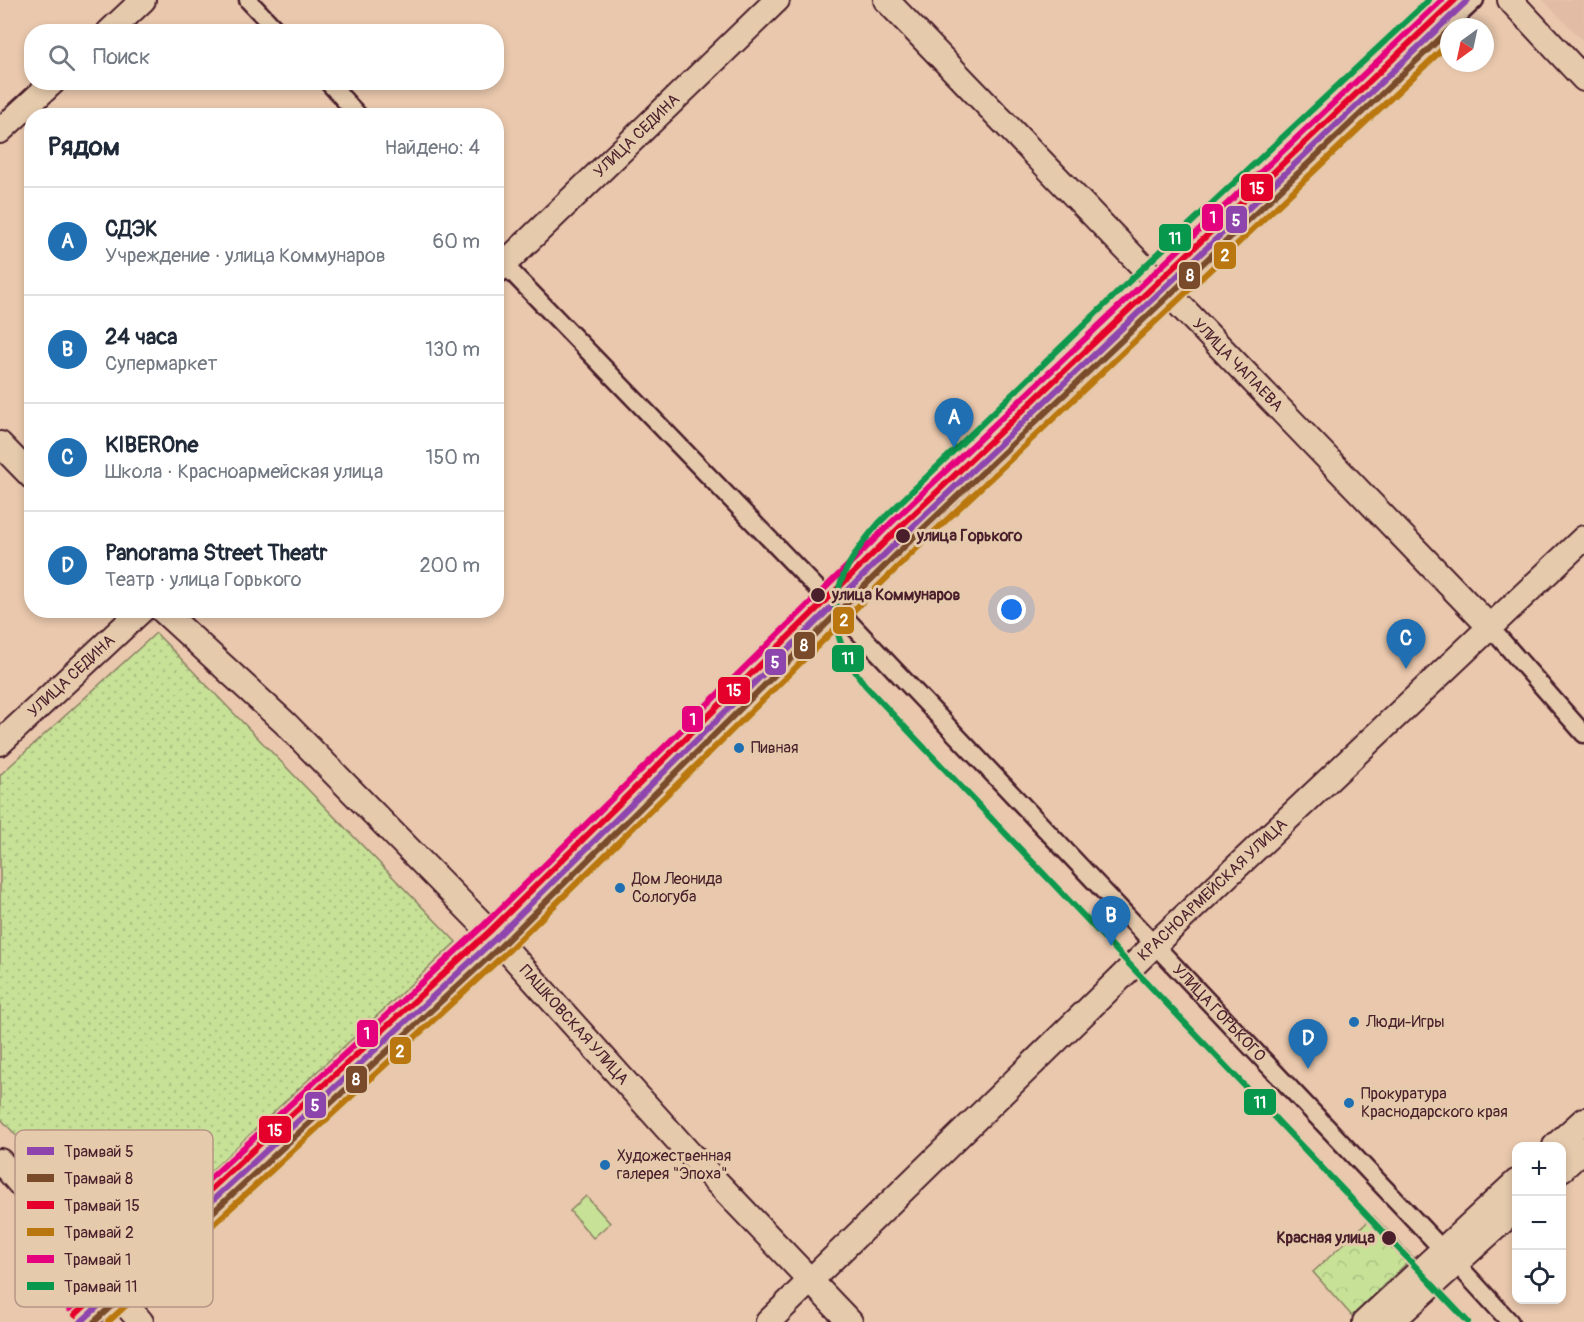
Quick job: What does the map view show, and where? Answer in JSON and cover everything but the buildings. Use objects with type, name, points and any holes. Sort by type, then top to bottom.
[{"type":"street","points":[[118,24],[143,0]]},
{"type":"street","points":[[248,0],[270,24]]},
{"type":"street","name":"УЛИЦА СЕДИНА","points":[[504,260],[777,0]]},
{"type":"street","name":"УЛИЦА ЧАПАЕВА","points":[[886,0],[1489,626],[1584,734]]},
{"type":"street","points":[[213,1207],[500,942],[837,609],[1166,290],[1475,0]]},
{"type":"street","points":[[1510,0],[1584,79]]},
{"type":"street","points":[[25,108],[44,90]]},
{"type":"street","points":[[335,90],[352,108]]},
{"type":"street","points":[[0,131],[24,109]]},
{"type":"street","name":"УЛИЦА ГОРЬКОГО","points":[[504,270],[837,609],[1510,1322]]},
{"type":"street","points":[[0,444],[24,469]]},
{"type":"street","name":"КРАСНОАРМЕЙСКАЯ УЛИЦА","points":[[768,1322],[1154,945],[1584,538]]},
{"type":"street","name":"УЛИЦА СЕДИНА","points":[[0,743],[133,618]]},
{"type":"street","name":"ПАШКОВСКАЯ УЛИЦА","points":[[171,618],[285,723],[500,942],[689,1153],[850,1322]]},
{"type":"street","points":[[1559,1142],[1584,1120]]},
{"type":"street","points":[[1566,1165],[1584,1149]]},
{"type":"street","points":[[0,1161],[15,1178]]},
{"type":"street","points":[[1391,1322],[1512,1186]]},
{"type":"street","points":[[1365,1322],[1512,1212]]},
{"type":"street","points":[[88,1322],[104,1307]]},
{"type":"street","points":[[128,1307],[141,1322]]},
{"type":"shaded area","points":[[1543,0],[1584,0],[1584,42]]},
{"type":"green space","points":[[156,633],[456,942],[213,1169],[213,1130],[15,1130],[15,1134],[0,1118],[0,775]]},
{"type":"green space","points":[[586,1196],[610,1223],[593,1238],[570,1211]]},
{"type":"green space","points":[[1374,1216],[1413,1257],[1352,1316],[1313,1272]]},
{"type":"tram line","name":"11","points":[[1429,0],[1144,267],[879,523],[850,563],[841,582],[836,601],[836,621],[840,642],[850,663],[865,685],[1468,1322]]},
{"type":"tram line","name":"1","points":[[213,1176],[484,925],[891,523],[1442,0]]},
{"type":"tram line","name":"15","points":[[213,1187],[490,931],[897,530],[1455,0]]},
{"type":"tram line","name":"5","points":[[213,1200],[496,938],[903,536],[1468,0]]},
{"type":"tram line","name":"8","points":[[213,1212],[502,945],[909,542],[1440,39]]},
{"type":"tram line","name":"2","points":[[213,1225],[508,951],[916,549],[1440,52]]},
{"type":"tram line","name":"15","points":[[75,1315],[84,1307]]},
{"type":"tram line","name":"5","points":[[81,1322],[97,1307]]},
{"type":"tram line","name":"8","points":[[94,1322],[110,1307]]},
{"type":"tram line","name":"2","points":[[108,1322],[124,1307]]},
{"type":"place","name":"СДЭК","points":[[954,448]]},
{"type":"place","name":"улица Горького","points":[[903,536]]},
{"type":"place","name":"улица Коммунаров","points":[[818,595]]},
{"type":"place","name":"KIBEROne","points":[[1406,669]]},
{"type":"place","name":"Пивная","points":[[739,748]]},
{"type":"place","name":"Дом Леонида Сологуба","points":[[620,888]]},
{"type":"place","name":"24 часа","points":[[1111,946]]},
{"type":"place","name":"Люди-Игры","points":[[1354,1022]]},
{"type":"place","name":"Panorama Street Theatr","points":[[1308,1069]]},
{"type":"place","name":"Прокуратура Краснодарского края","points":[[1349,1103]]},
{"type":"place","name":"Художественная галерея \"Эпоха\"","points":[[605,1165]]},
{"type":"place","name":"Красная улица","points":[[1389,1238]]}]
